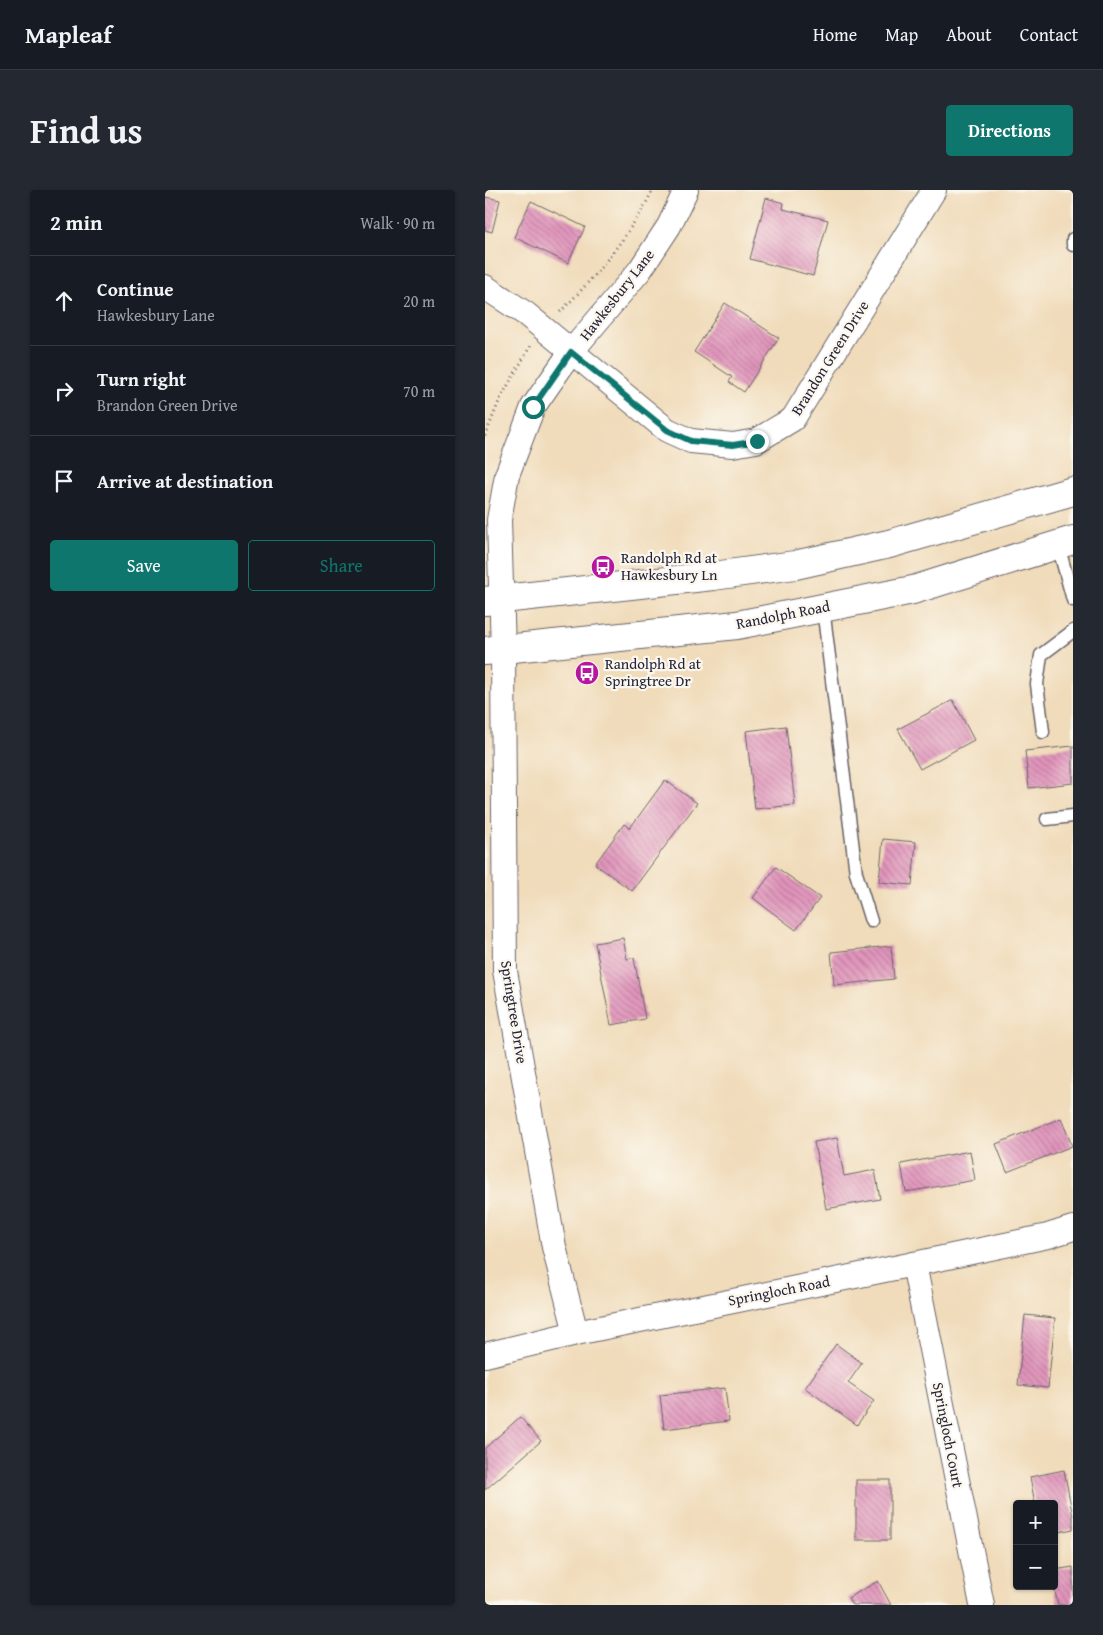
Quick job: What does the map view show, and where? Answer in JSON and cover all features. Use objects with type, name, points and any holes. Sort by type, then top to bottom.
[{"type":"main road","points":[[493,601],[795,565],[889,544],[1073,491]]},
{"type":"main road","name":"Randolph Road","points":[[496,643],[737,625],[913,590],[1065,542]]},
{"type":"street","name":"Hawkesbury Lane","points":[[496,643],[493,601],[499,520],[507,475],[533,407],[571,352],[639,270],[669,226],[686,190]]},
{"type":"street","name":"Brandon Green Drive","points":[[485,287],[527,314],[667,430],[691,441],[733,445],[757,441],[793,419],[934,190]]},
{"type":"street","name":"Springtree Drive","points":[[496,643],[505,971],[554,1247],[576,1333]]},
{"type":"street","name":"Springloch Road","points":[[485,1354],[576,1333],[1049,1236],[1073,1228]]},
{"type":"street","name":"Springloch Court","points":[[914,1264],[982,1605]]},
{"type":"lane","points":[[1073,239],[1073,244]]},
{"type":"lane","points":[[1065,542],[1073,600]]},
{"type":"lane","points":[[823,608],[856,873],[871,921]]},
{"type":"lane","points":[[1043,732],[1037,684],[1041,655],[1073,631]]},
{"type":"lane","points":[[1047,820],[1073,816]]},
{"type":"path","points":[[485,436],[500,399],[527,350],[543,328],[597,273],[653,190]]},
{"type":"building","points":[[485,197],[500,200],[492,232],[485,230]]},
{"type":"building","points":[[766,198],[784,203],[783,209],[828,220],[813,276],[750,259]]},
{"type":"building","points":[[531,201],[585,227],[568,263],[514,237]]},
{"type":"building","points":[[725,303],[779,338],[744,392],[729,382],[732,377],[694,352]]},
{"type":"building","points":[[953,700],[974,740],[920,769],[898,729]]},
{"type":"building","points":[[786,726],[795,805],[755,809],[746,731]]},
{"type":"building","points":[[1073,746],[1073,783],[1029,788],[1025,751]]},
{"type":"building","points":[[665,780],[697,803],[632,891],[595,864],[624,824],[630,828]]},
{"type":"building","points":[[883,839],[916,842],[912,885],[879,882]]},
{"type":"building","points":[[776,867],[820,898],[796,930],[753,898]]},
{"type":"building","points":[[623,938],[627,959],[634,958],[645,1019],[611,1025],[595,943]]},
{"type":"building","points":[[891,946],[894,979],[834,985],[831,952]]},
{"type":"building","points":[[1061,1118],[1072,1146],[1007,1172],[996,1144]]},
{"type":"building","points":[[837,1138],[844,1176],[875,1170],[880,1199],[826,1209],[814,1142]]},
{"type":"building","points":[[970,1151],[975,1180],[906,1192],[901,1164]]},
{"type":"building","points":[[1025,1315],[1055,1318],[1048,1388],[1018,1385]]},
{"type":"building","points":[[836,1344],[862,1363],[848,1383],[874,1401],[857,1425],[805,1388]]},
{"type":"building","points":[[725,1388],[729,1421],[664,1429],[660,1395]]},
{"type":"building","points":[[520,1417],[541,1441],[485,1490],[485,1448]]},
{"type":"building","points":[[1064,1470],[1073,1517],[1073,1529],[1058,1532],[1058,1500],[1034,1500],[1030,1477]]},
{"type":"building","points":[[856,1480],[890,1480],[890,1540],[856,1540]]},
{"type":"building","points":[[1073,1567],[1073,1605],[1058,1605],[1055,1590],[1058,1590],[1058,1569]]},
{"type":"building","points":[[878,1581],[891,1605],[852,1605],[848,1598]]},
{"type":"place","name":"Randolph Rd at Hawkesbury Ln","points":[[603,567]]},
{"type":"place","name":"Randolph Rd at Springtree Dr","points":[[587,673]]},
{"type":"route","points":[[533,407],[571,352],[667,430],[691,441],[733,445],[757,441]]}]
